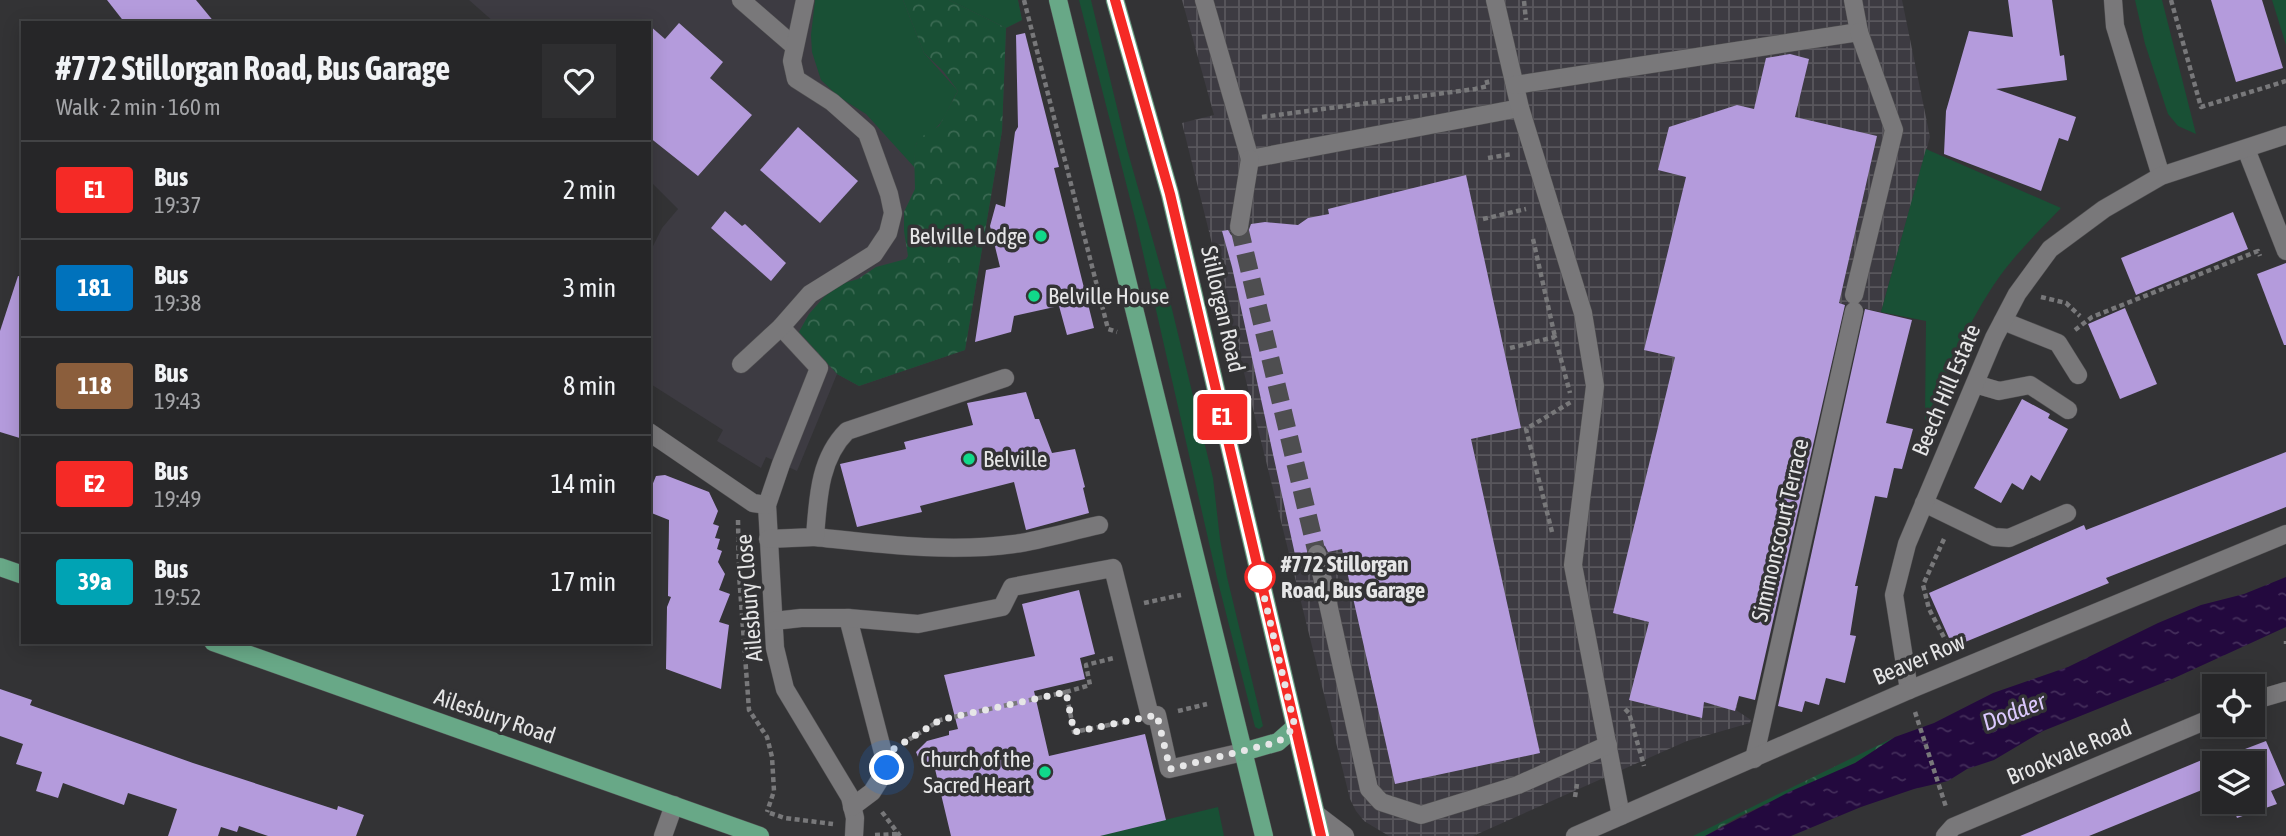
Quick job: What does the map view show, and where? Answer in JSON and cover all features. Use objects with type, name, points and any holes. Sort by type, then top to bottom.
[{"type":"main road","points":[[1058,0],[1264,836]]},
{"type":"main road","name":"Stillorgan Road","points":[[1115,0],[1170,194],[1321,836]]},
{"type":"main road","points":[[0,567],[21,574]]},
{"type":"main road","name":"Ailesbury Road","points":[[219,644],[760,836]]},
{"type":"main road","points":[[1243,752],[1278,742],[1295,727]]},
{"type":"street","points":[[741,0],[794,46]]},
{"type":"street","points":[[741,364],[781,327],[810,294],[874,254],[888,233],[893,213],[867,133],[832,102],[796,79],[792,61],[805,0]]},
{"type":"street","points":[[1204,0],[1250,159],[1239,227]]},
{"type":"street","points":[[1495,0],[1520,108],[1583,313],[1595,386],[1573,565],[1622,816]]},
{"type":"street","name":"Simmonscourt Terrace","points":[[1754,759],[1894,130],[1859,33],[1853,0]]},
{"type":"street","points":[[2113,0],[2115,26],[2161,176]]},
{"type":"street","points":[[1514,85],[1859,33]]},
{"type":"street","points":[[1250,159],[1520,108]]},
{"type":"street","name":"Beech Hill Estate","points":[[1909,690],[1894,595],[1907,544],[1975,384],[2017,294],[2050,249],[2104,209],[2161,176],[2286,135]]},
{"type":"street","points":[[2246,149],[2286,251]]},
{"type":"street","points":[[2003,321],[2058,343],[2078,375]]},
{"type":"street","name":"Ailesbury Close","points":[[781,327],[820,368],[780,464],[767,505],[775,648],[785,689],[848,793],[855,833]]},
{"type":"street","points":[[815,537],[824,468],[834,444],[847,431],[1005,378]]},
{"type":"street","points":[[1975,384],[1999,391],[2030,385],[2068,410]]},
{"type":"street","points":[[651,433],[753,503],[767,505]]},
{"type":"street","points":[[1924,503],[1994,537],[2010,538],[2067,513]]},
{"type":"street","points":[[768,539],[815,537],[956,548],[1014,544],[1099,525]]},
{"type":"street","name":"Beaver Row","points":[[1575,836],[1909,690],[2286,534]]},
{"type":"street","points":[[1317,554],[1369,789],[1381,802],[1421,815],[1518,785],[1608,745]]},
{"type":"street","points":[[774,621],[848,618],[918,625],[1002,607],[1012,587],[1113,568],[1150,716],[1157,715],[1170,769],[1243,752]]},
{"type":"street","points":[[848,618],[887,768],[869,794],[852,807]]},
{"type":"street","points":[[2265,697],[2286,691]]},
{"type":"street","name":"Brookvale Road","points":[[1945,836],[1953,827],[2202,722]]},
{"type":"street","points":[[663,836],[674,805]]},
{"type":"street","points":[[1316,814],[1345,836]]},
{"type":"path","points":[[1024,0],[1108,329],[1112,330]]},
{"type":"path","points":[[2171,0],[2201,107],[2286,81]]},
{"type":"path","points":[[1239,120],[1475,89]]},
{"type":"path","points":[[1488,158],[1515,154],[1517,165]]},
{"type":"path","points":[[1524,198],[1529,222]]},
{"type":"path","points":[[1483,219],[1526,209]]},
{"type":"path","points":[[1532,234],[1555,337]]},
{"type":"path","points":[[2058,343],[2092,317],[2245,256],[2258,251],[2263,264]]},
{"type":"path","points":[[2038,296],[2066,303],[2080,316]]},
{"type":"path","points":[[1947,643],[1929,609],[1923,585],[1953,518]]},
{"type":"path","points":[[1123,608],[1181,594]]},
{"type":"path","points":[[884,755],[940,720],[1090,685],[1086,665],[1119,656]]},
{"type":"path","points":[[1066,692],[1074,732],[1150,716]]},
{"type":"path","points":[[1917,724],[1946,805]]},
{"type":"path","points":[[869,794],[900,835]]},
{"type":"path","points":[[756,808],[785,818],[843,824],[855,833],[900,835]]},
{"type":"shaded area","points":[[469,0],[1018,0],[1022,20],[1006,28],[1002,131],[965,350],[859,386],[837,374],[797,471],[766,457],[761,468],[717,441],[723,430],[651,384],[651,250],[662,228],[678,209],[651,182],[651,21],[493,21]]},
{"type":"shaded area","points":[[1182,0],[1902,0],[1930,137],[1881,312],[1839,303],[1736,710],[1751,720],[1750,723],[1687,741],[1473,836],[1389,836],[1364,821],[1356,811],[1350,799],[1182,123],[1214,115]]},
{"type":"green space","points":[[815,0],[903,0],[924,53],[958,91],[941,123],[917,144],[915,168],[866,114],[839,97],[821,80],[812,52]]},
{"type":"green space","points":[[903,0],[949,0],[1006,28],[1002,131],[965,350],[859,386],[837,374],[799,332],[809,314],[824,297],[841,284],[858,279],[876,267],[906,259],[908,256],[904,212],[915,189],[914,150],[918,139],[939,126],[958,91],[943,71],[924,53]]},
{"type":"green space","points":[[949,0],[1018,0],[1022,20],[1006,28]]},
{"type":"green space","points":[[1079,0],[1091,0],[1127,149],[1169,297],[1213,478],[1227,577],[1263,726],[1259,729],[1255,727],[1217,578],[1136,222]]},
{"type":"green space","points":[[2135,0],[2162,0],[2196,134],[2178,126],[2168,114],[2145,44]]},
{"type":"green space","points":[[2272,0],[2286,0],[2286,45]]},
{"type":"green space","points":[[1926,149],[2061,208],[2000,275],[1965,335],[1925,421],[1926,321],[1881,312]]},
{"type":"green space","points":[[1895,737],[1855,763],[1740,816],[1705,836],[1693,836]]},
{"type":"green space","points":[[1218,807],[1224,836],[1099,836]]},
{"type":"water","name":"Dodder","points":[[2286,577],[2286,627],[2170,680],[2043,731],[1994,760],[1967,769],[1948,781],[1861,807],[1791,836],[1705,836],[1789,792],[1855,763],[1895,737],[1934,723],[1993,693],[2068,667],[2201,605],[2244,594]]},
{"type":"building","points":[[107,0],[196,0],[213,21],[123,21]]},
{"type":"building","points":[[2008,0],[2052,0],[2060,56],[2064,55],[2067,80],[1996,89],[2076,117],[2068,141],[2059,138],[2041,191],[1944,154],[1946,111],[1969,31],[2013,37]]},
{"type":"building","points":[[2211,0],[2262,0],[2283,68],[2236,82]]},
{"type":"building","points":[[679,23],[723,62],[710,78],[752,115],[698,176],[651,139],[651,27],[665,39]]},
{"type":"building","points":[[1025,33],[1059,167],[1054,168],[1094,328],[1067,335],[1059,306],[1014,316],[1011,332],[975,342],[986,270],[1000,267],[990,226],[996,204],[1005,207],[1015,132],[1018,127],[1016,35]]},
{"type":"building","points":[[1790,54],[1809,59],[1795,117],[1877,136],[1839,303],[1845,305],[1755,700],[1739,696],[1735,711],[1704,702],[1702,718],[1629,700],[1649,622],[1613,613],[1675,357],[1644,350],[1686,177],[1658,170],[1669,127],[1737,105],[1754,109],[1766,58]]},
{"type":"building","points":[[798,127],[858,181],[820,223],[760,170]]},
{"type":"building","points":[[1466,175],[1521,428],[1471,439],[1540,753],[1395,784],[1342,549],[1328,552],[1325,546],[1315,543],[1309,546],[1306,557],[1296,559],[1222,231],[1228,230],[1238,238],[1247,235],[1251,224],[1265,222],[1298,225],[1308,218],[1329,214],[1328,209]]},
{"type":"building","points":[[725,211],[742,226],[745,224],[786,263],[771,281],[711,228]]},
{"type":"building","points":[[2233,212],[2248,249],[2136,295],[2121,258]]},
{"type":"building","points":[[2286,263],[2286,345],[2284,345],[2257,274]]},
{"type":"building","points":[[18,276],[21,277],[21,438],[0,432],[0,331]]},
{"type":"building","points":[[2125,308],[2157,384],[2120,399],[2088,324]]},
{"type":"building","points":[[1865,309],[1912,320],[1886,423],[1913,429],[1902,469],[1894,468],[1887,498],[1875,496],[1855,586],[1858,586],[1850,635],[1856,636],[1845,683],[1826,678],[1819,705],[1805,701],[1802,712],[1778,706]]},
{"type":"building","name":"Belville","points":[[1026,392],[1035,419],[1039,419],[1052,453],[1075,449],[1089,513],[1026,530],[1014,482],[920,506],[922,512],[857,527],[840,464],[906,449],[904,442],[973,425],[967,403]]},
{"type":"building","points":[[2022,399],[2050,414],[2048,418],[2068,429],[2040,481],[2031,475],[2023,490],[2012,483],[2001,503],[1974,488]]},
{"type":"building","points":[[2286,452],[2286,507],[2106,578],[2109,583],[1953,647],[1929,593],[2084,525],[2086,530]]},
{"type":"building","points":[[665,475],[709,492],[718,511],[713,524],[719,526],[715,538],[720,539],[717,549],[722,551],[718,562],[725,574],[719,590],[730,594],[719,622],[729,625],[721,689],[666,669],[667,607],[671,597],[668,596],[669,520],[651,513],[651,488],[656,476]]},
{"type":"building","name":"Church of the Sacred Heart","points":[[1079,590],[1095,654],[1080,658],[1085,679],[1034,691],[1049,756],[1145,734],[1166,820],[1100,836],[951,836],[935,769],[922,766],[916,752],[927,741],[949,735],[949,731],[958,729],[944,675],[1035,656],[1022,604]]},
{"type":"building","points":[[0,689],[32,700],[30,705],[193,763],[337,810],[338,806],[364,815],[356,836],[268,836],[239,826],[237,832],[221,827],[218,836],[168,836],[177,809],[128,793],[124,805],[63,783],[58,798],[36,791],[42,772],[16,764],[23,744],[0,736]]},
{"type":"building","points":[[2266,741],[2285,785],[2271,791],[2277,804],[2265,808],[2265,751],[2240,751]]},
{"type":"building","points":[[2202,760],[2202,790],[2089,836],[2020,836]]},
{"type":"tunnel","points":[[1239,227],[1317,554]]},
{"type":"bus line","name":"E1","points":[[1115,0],[1170,194],[1321,836]]},
{"type":"place","name":"Belville Lodge","points":[[1041,236]]},
{"type":"place","name":"Belville House","points":[[1034,296]]},
{"type":"place","name":"Belville","points":[[969,459]]},
{"type":"place","name":"#772 Stillorgan Road, Bus Garage","points":[[1260,577]]},
{"type":"place","name":"Church of the Sacred Heart","points":[[1045,772]]},
{"type":"route","points":[[887,768],[884,755],[940,720],[1066,692],[1074,732],[1157,715],[1170,769],[1278,742],[1295,727],[1259,575],[1260,577]]}]
